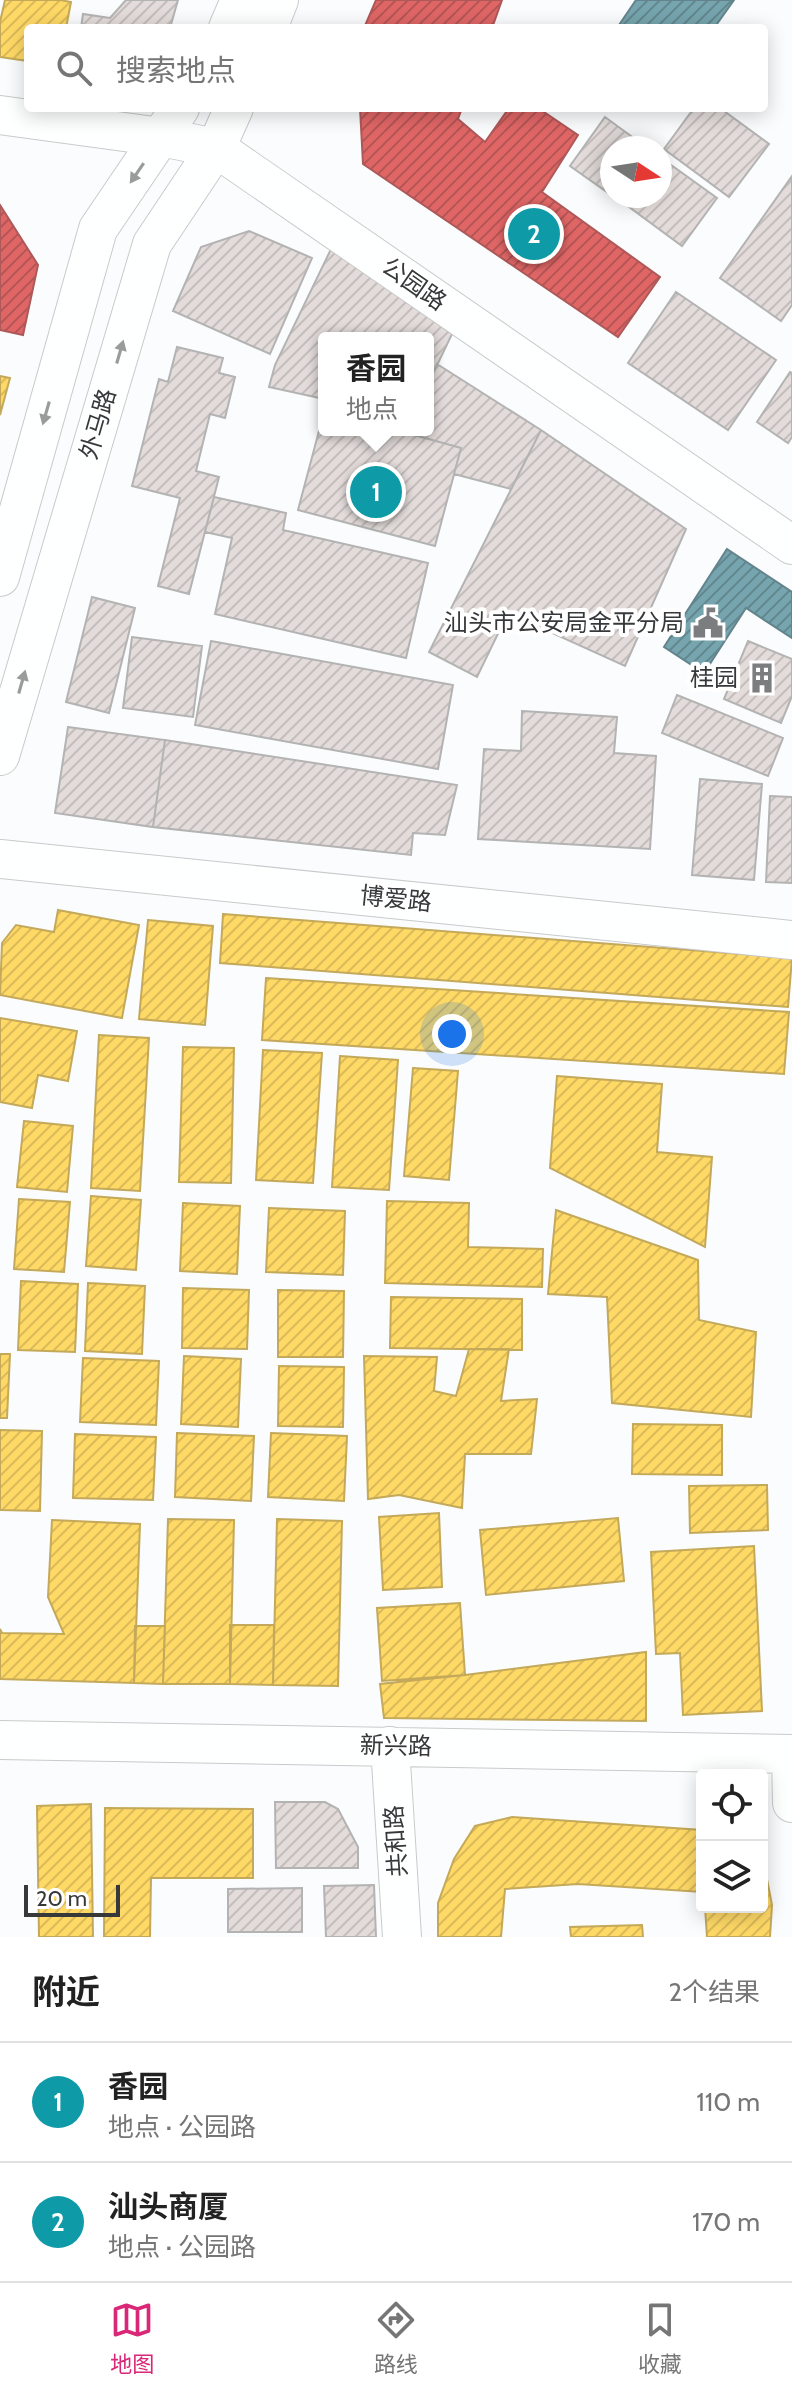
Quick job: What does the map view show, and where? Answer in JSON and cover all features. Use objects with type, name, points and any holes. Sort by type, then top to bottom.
[{"type":"street","points":[[230,24],[240,0]]},
{"type":"street","points":[[270,24],[279,0]]},
{"type":"street","name":"外马路","points":[[0,756],[152,244],[216,148],[232,112]]},
{"type":"street","name":"公园路","points":[[0,115],[171,122],[216,148],[792,545]]},
{"type":"street","points":[[0,577],[98,229],[171,122]]},
{"type":"street","name":"博爱路","points":[[0,859],[792,940]]},
{"type":"street","name":"新兴路","points":[[0,1740],[792,1754]]},
{"type":"street","name":"共和路","points":[[390,1746],[402,1937]]},
{"type":"street","points":[[792,1754],[792,1803]]},
{"type":"building: 住宅","points":[[5,0],[71,2],[67,24],[24,24],[24,60],[0,57],[0,22]]},
{"type":"building: 住宅","points":[[0,376],[10,378],[0,415]]},
{"type":"building: 住宅","points":[[58,910],[139,925],[122,1018],[0,995],[2,943],[16,925],[54,932]]},
{"type":"building: 住宅","points":[[223,914],[792,958],[788,1007],[220,963]]},
{"type":"building: 住宅","points":[[148,920],[213,926],[205,1025],[139,1019]]},
{"type":"building: 住宅","points":[[266,978],[789,1012],[784,1074],[262,1040]]},
{"type":"building: 住宅","points":[[0,1018],[77,1031],[68,1081],[38,1075],[32,1108],[0,1102]]},
{"type":"building: 住宅","points":[[99,1035],[149,1038],[140,1191],[91,1188]]},
{"type":"building: 住宅","points":[[183,1047],[234,1048],[231,1183],[179,1182]]},
{"type":"building: 住宅","points":[[263,1050],[322,1053],[313,1183],[256,1180]]},
{"type":"building: 住宅","points":[[340,1056],[398,1060],[389,1190],[332,1187]]},
{"type":"building: 住宅","points":[[413,1068],[458,1071],[449,1180],[404,1176]]},
{"type":"building: 住宅","points":[[557,1076],[662,1084],[657,1152],[712,1157],[705,1247],[550,1168]]},
{"type":"building: 住宅","points":[[24,1121],[73,1126],[67,1192],[17,1187]]},
{"type":"building: 住宅","points":[[91,1196],[141,1200],[136,1270],[86,1266]]},
{"type":"building: 住宅","points":[[19,1199],[70,1202],[64,1272],[14,1269]]},
{"type":"building: 住宅","points":[[387,1201],[469,1203],[468,1247],[543,1249],[542,1287],[385,1283]]},
{"type":"building: 住宅","points":[[183,1203],[240,1206],[237,1274],[180,1271]]},
{"type":"building: 住宅","points":[[269,1208],[345,1211],[343,1275],[266,1272]]},
{"type":"building: 住宅","points":[[556,1210],[698,1260],[699,1320],[756,1332],[751,1417],[612,1403],[607,1297],[548,1294]]},
{"type":"building: 住宅","points":[[21,1281],[78,1284],[75,1352],[18,1350]]},
{"type":"building: 住宅","points":[[88,1283],[145,1286],[142,1354],[85,1351]]},
{"type":"building: 住宅","points":[[183,1288],[249,1290],[247,1349],[182,1348]]},
{"type":"building: 住宅","points":[[278,1290],[344,1291],[343,1357],[278,1357]]},
{"type":"building: 住宅","points":[[391,1297],[522,1299],[522,1350],[390,1348]]},
{"type":"building: 住宅","points":[[469,1349],[509,1349],[501,1401],[537,1399],[531,1454],[465,1454],[462,1508],[399,1495],[368,1499],[364,1356],[437,1357],[434,1391],[456,1396]]},
{"type":"building: 住宅","points":[[0,1354],[10,1354],[7,1418],[0,1418]]},
{"type":"building: 住宅","points":[[184,1356],[241,1359],[238,1427],[181,1424]]},
{"type":"building: 住宅","points":[[83,1358],[159,1361],[156,1425],[80,1422]]},
{"type":"building: 住宅","points":[[279,1366],[344,1367],[343,1427],[278,1426]]},
{"type":"building: 住宅","points":[[633,1424],[722,1425],[722,1475],[632,1474]]},
{"type":"building: 住宅","points":[[0,1430],[42,1431],[40,1511],[0,1510]]},
{"type":"building: 住宅","points":[[177,1433],[254,1436],[251,1501],[175,1497]]},
{"type":"building: 住宅","points":[[271,1433],[347,1436],[344,1501],[268,1497]]},
{"type":"building: 住宅","points":[[75,1434],[156,1437],[153,1500],[73,1498]]},
{"type":"building: 住宅","points":[[767,1485],[768,1530],[690,1533],[689,1486]]},
{"type":"building: 住宅","points":[[439,1513],[442,1587],[383,1590],[379,1517]]},
{"type":"building: 住宅","points":[[618,1518],[624,1581],[486,1595],[480,1530]]},
{"type":"building: 住宅","points":[[168,1519],[234,1520],[230,1684],[163,1684]]},
{"type":"building: 住宅","points":[[277,1519],[342,1521],[338,1686],[273,1685]]},
{"type":"building: 住宅","points":[[52,1520],[140,1524],[134,1683],[0,1679],[0,1629],[2,1633],[64,1634],[48,1597]]},
{"type":"building: 住宅","points":[[754,1546],[762,1711],[683,1715],[680,1653],[656,1654],[651,1552]]},
{"type":"building: 住宅","points":[[460,1603],[465,1675],[382,1681],[377,1608]]},
{"type":"building: 住宅","points":[[230,1625],[274,1625],[273,1685],[230,1684]]},
{"type":"building: 住宅","points":[[135,1626],[165,1626],[163,1684],[134,1683]]},
{"type":"building: 住宅","points":[[646,1652],[646,1721],[384,1718],[380,1684]]},
{"type":"building: 住宅","points":[[91,1804],[93,1937],[39,1937],[37,1806]]},
{"type":"building: 住宅","points":[[105,1808],[253,1809],[253,1878],[151,1878],[150,1937],[104,1937]]},
{"type":"building: 住宅","points":[[512,1817],[696,1830],[696,1892],[578,1884],[505,1889],[501,1937],[438,1937],[438,1903],[454,1859],[475,1826]]},
{"type":"building: 住宅","points":[[768,1884],[772,1905],[770,1937],[707,1937],[705,1913],[768,1913]]},
{"type":"building: 住宅","points":[[642,1925],[643,1937],[571,1937],[570,1927]]},
{"type":"building: 商业","points":[[376,0],[502,0],[493,24],[366,24]]},
{"type":"building: 商业","points":[[360,112],[461,112],[458,119],[485,142],[506,112],[544,112],[578,135],[542,192],[660,277],[618,337],[363,164]]},
{"type":"building: 商业","points":[[0,205],[38,265],[23,335],[0,330]]},
{"type":"building: 公共","points":[[636,0],[734,0],[717,24],[620,24]]},
{"type":"building: 公共","name":"汕头市公安局金平分局","points":[[727,549],[792,592],[792,638],[746,608],[704,673],[664,647]]},
{"type":"building: 其他","points":[[126,0],[178,0],[171,24],[82,24],[83,14],[110,18]]},
{"type":"building: 其他","points":[[691,112],[725,112],[769,144],[729,197],[672,155],[672,138]]},
{"type":"building: 其他","points":[[605,117],[631,136],[600,136],[600,187],[570,166]]},
{"type":"building: 其他","points":[[672,166],[717,198],[682,246],[630,208],[672,208]]},
{"type":"building: 其他","points":[[792,176],[792,305],[781,321],[720,278]]},
{"type":"building: 其他","points":[[249,231],[312,258],[270,354],[173,311],[201,247]]},
{"type":"building: 其他","points":[[332,247],[452,334],[434,372],[434,332],[318,332],[318,398],[269,387],[275,365]]},
{"type":"building: 其他","points":[[676,292],[776,360],[728,430],[628,363]]},
{"type":"building: 其他","points":[[177,347],[223,358],[219,373],[235,377],[225,418],[210,414],[196,471],[219,477],[189,594],[158,586],[180,498],[132,486],[159,379],[168,382]]},
{"type":"building: 其他","points":[[437,364],[541,430],[511,489],[454,474],[461,448],[418,436],[434,436],[434,371]]},
{"type":"building: 其他","points":[[790,372],[792,437],[788,443],[757,422]]},
{"type":"building: 其他","points":[[541,430],[686,529],[625,666],[508,613],[477,677],[429,652]]},
{"type":"building: 其他","points":[[318,435],[418,436],[461,448],[435,546],[298,510]]},
{"type":"building: 其他","points":[[214,497],[286,513],[283,530],[428,563],[406,658],[215,614],[232,538],[205,532]]},
{"type":"building: 其他","points":[[92,597],[135,608],[109,713],[66,702]]},
{"type":"building: 其他","points":[[132,637],[202,646],[193,717],[123,708]]},
{"type":"building: 其他","points":[[211,641],[453,685],[438,769],[195,725]]},
{"type":"building: 其他","name":"桂园","points":[[748,641],[792,659],[792,696],[781,723],[724,699]]},
{"type":"building: 其他","points":[[677,695],[783,738],[768,776],[662,733]]},
{"type":"building: 其他","points":[[522,711],[617,717],[614,753],[656,756],[650,849],[478,839],[484,749],[521,751]]},
{"type":"building: 其他","points":[[68,727],[165,740],[153,827],[55,813]]},
{"type":"building: 其他","points":[[165,740],[457,785],[445,835],[413,833],[411,855],[153,827]]},
{"type":"building: 其他","points":[[700,779],[762,784],[754,880],[692,875]]},
{"type":"building: 其他","points":[[770,796],[792,797],[792,883],[766,882]]},
{"type":"building: 其他","points":[[275,1802],[325,1802],[338,1809],[358,1847],[358,1868],[276,1868]]},
{"type":"building: 其他","points":[[374,1885],[376,1937],[326,1937],[324,1886]]},
{"type":"building: 其他","points":[[302,1888],[302,1932],[228,1932],[228,1889]]},
{"type":"place","name":"汕头商厦","points":[[534,234]]},
{"type":"place","name":"香园","points":[[376,492]]},
{"type":"place","name":"汕头市公安局金平分局","points":[[708,623]]},
{"type":"place","name":"桂园","points":[[762,678]]}]
